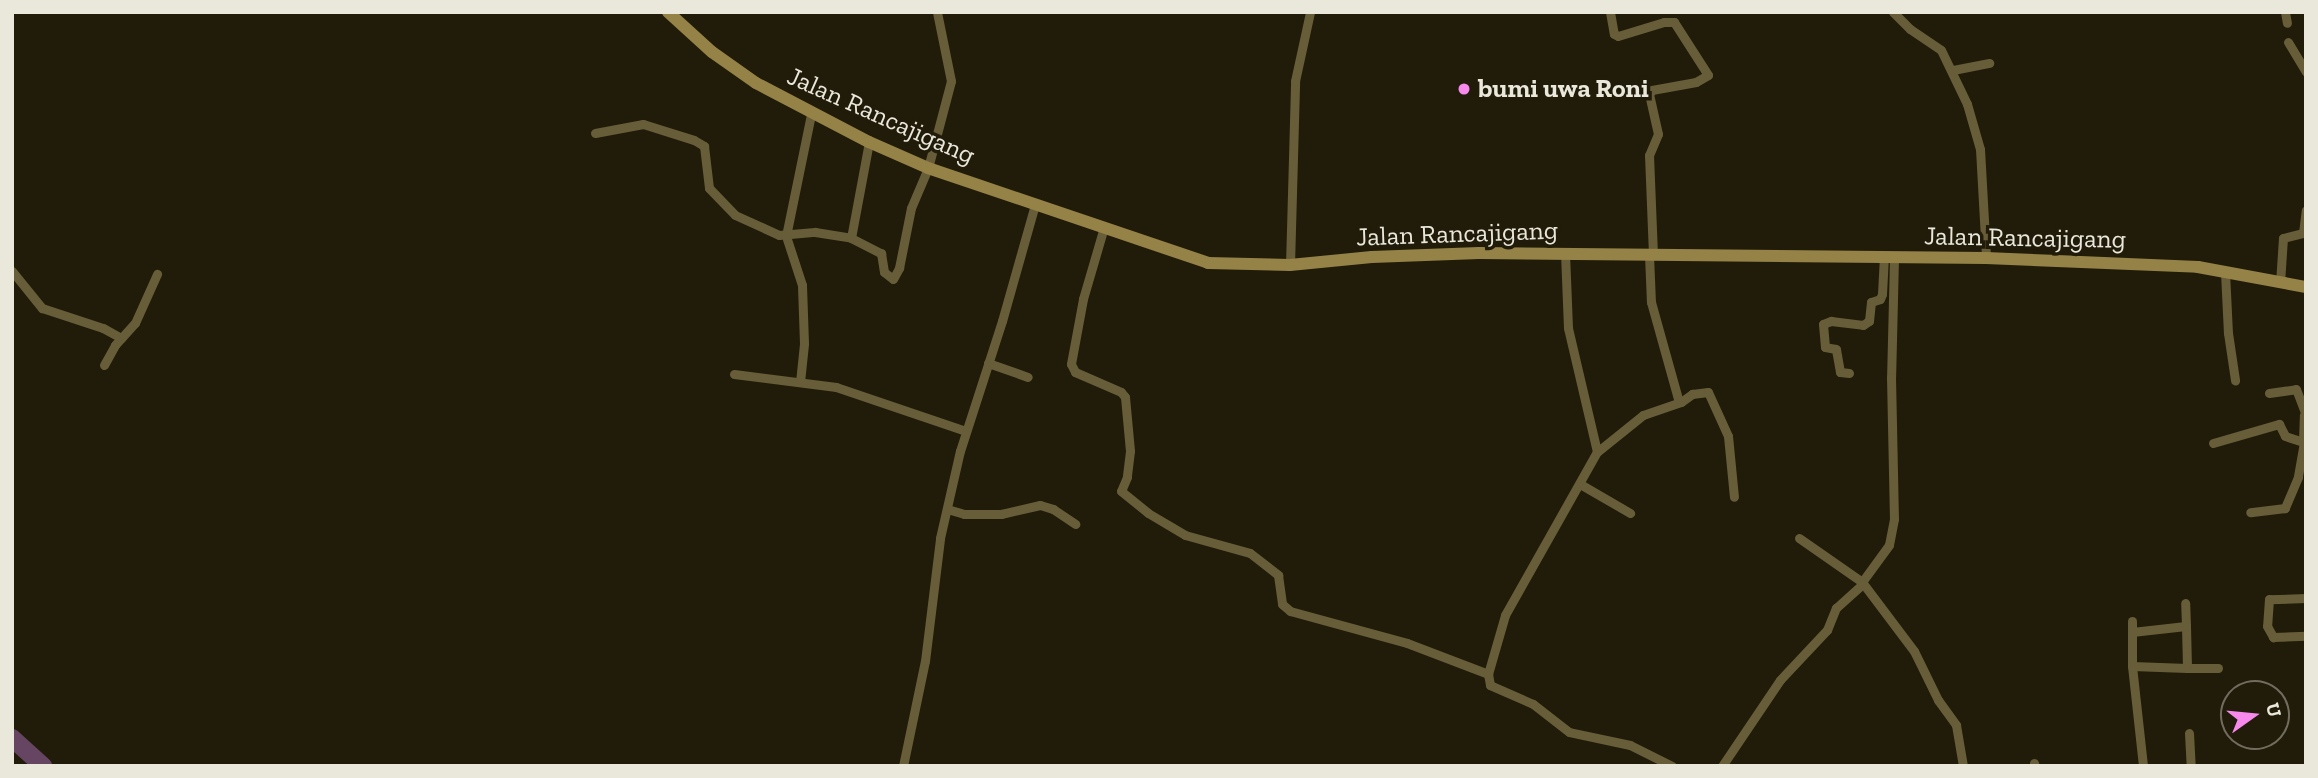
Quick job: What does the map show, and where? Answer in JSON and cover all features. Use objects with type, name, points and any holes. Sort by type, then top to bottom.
[{"type":"main road","name":"Jalan Rancajigang","points":[[667,12],[737,70],[811,114],[869,142],[928,168],[1208,263],[1290,265],[1407,255],[1565,253],[1986,258],[2135,263],[2225,272],[2306,288]]},
{"type":"street","points":[[596,133],[643,124],[661,127],[702,144],[710,190],[735,215],[786,236],[816,232],[851,238],[881,253],[884,272],[893,279],[911,208],[928,168],[952,76],[937,12]]},
{"type":"street","points":[[1290,265],[1295,81],[1310,12]]},
{"type":"street","points":[[1893,12],[1910,29],[1941,50],[1953,70],[1977,136],[1986,258]]},
{"type":"street","points":[[2285,12],[2287,23]]},
{"type":"street","points":[[1611,13],[1613,31],[1618,36],[1664,22],[1674,22],[1707,75],[1696,82],[1650,92],[1658,134],[1649,155],[1650,295],[1679,402]]},
{"type":"street","points":[[2288,42],[2306,72]]},
{"type":"street","points":[[1953,70],[1989,63]]},
{"type":"street","points":[[800,382],[803,285],[786,236],[811,114]]},
{"type":"street","points":[[851,238],[869,142]]},
{"type":"street","points":[[903,766],[925,661],[934,578],[947,509],[966,431],[1035,204]]},
{"type":"street","points":[[2280,283],[2282,240],[2286,236],[2303,233],[2306,210]]},
{"type":"street","points":[[1104,227],[1083,299],[1071,364],[1075,372],[1121,392],[1125,397],[1130,452],[1128,472],[1121,491],[1148,513],[1185,535],[1250,553],[1279,575],[1282,604],[1290,611],[1407,643],[1488,674]]},
{"type":"street","points":[[1565,253],[1568,328],[1597,452]]},
{"type":"street","points":[[1849,373],[1840,372],[1836,349],[1825,347],[1823,324],[1831,321],[1863,325],[1869,321],[1871,302],[1881,296],[1889,258]]},
{"type":"street","points":[[1722,766],[1780,680],[1827,630],[1836,608],[1863,583],[1889,545],[1894,519],[1889,258]]},
{"type":"street","points":[[12,271],[43,307],[103,328],[121,338]]},
{"type":"street","points":[[2225,272],[2228,333],[2235,380]]},
{"type":"street","points":[[104,365],[121,338],[135,323],[157,274]]},
{"type":"street","points":[[988,363],[1028,377]]},
{"type":"street","points":[[734,374],[836,387],[966,431]]},
{"type":"street","points":[[2250,512],[2279,510],[2287,506],[2304,456],[2305,415],[2300,396],[2296,389],[2269,393]]},
{"type":"street","points":[[1672,766],[1630,745],[1569,732],[1533,704],[1490,685],[1488,674],[1505,615],[1597,452],[1643,415],[1679,402],[1686,396],[1705,391],[1712,397],[1728,436],[1734,497]]},
{"type":"street","points":[[2213,443],[2279,424],[2285,436],[2303,441]]},
{"type":"street","points":[[1580,484],[1630,513]]},
{"type":"street","points":[[947,509],[964,514],[1001,514],[1040,505],[1053,509],[1075,524]]},
{"type":"street","points":[[1799,538],[1863,583],[1909,644],[1938,700],[1956,725],[1963,766]]},
{"type":"street","points":[[2306,598],[2269,599],[2267,626],[2273,636],[2306,636]]},
{"type":"street","points":[[2185,603],[2187,668]]},
{"type":"street","points":[[2143,766],[2132,666],[2132,626],[2186,626]]},
{"type":"street","points":[[2132,666],[2218,668]]},
{"type":"street","points":[[2189,733],[2191,766]]},
{"type":"waterway","points":[[12,738],[43,766]]},
{"type":"place","name":"bumi uwa Roni","points":[[1464,89]]}]
